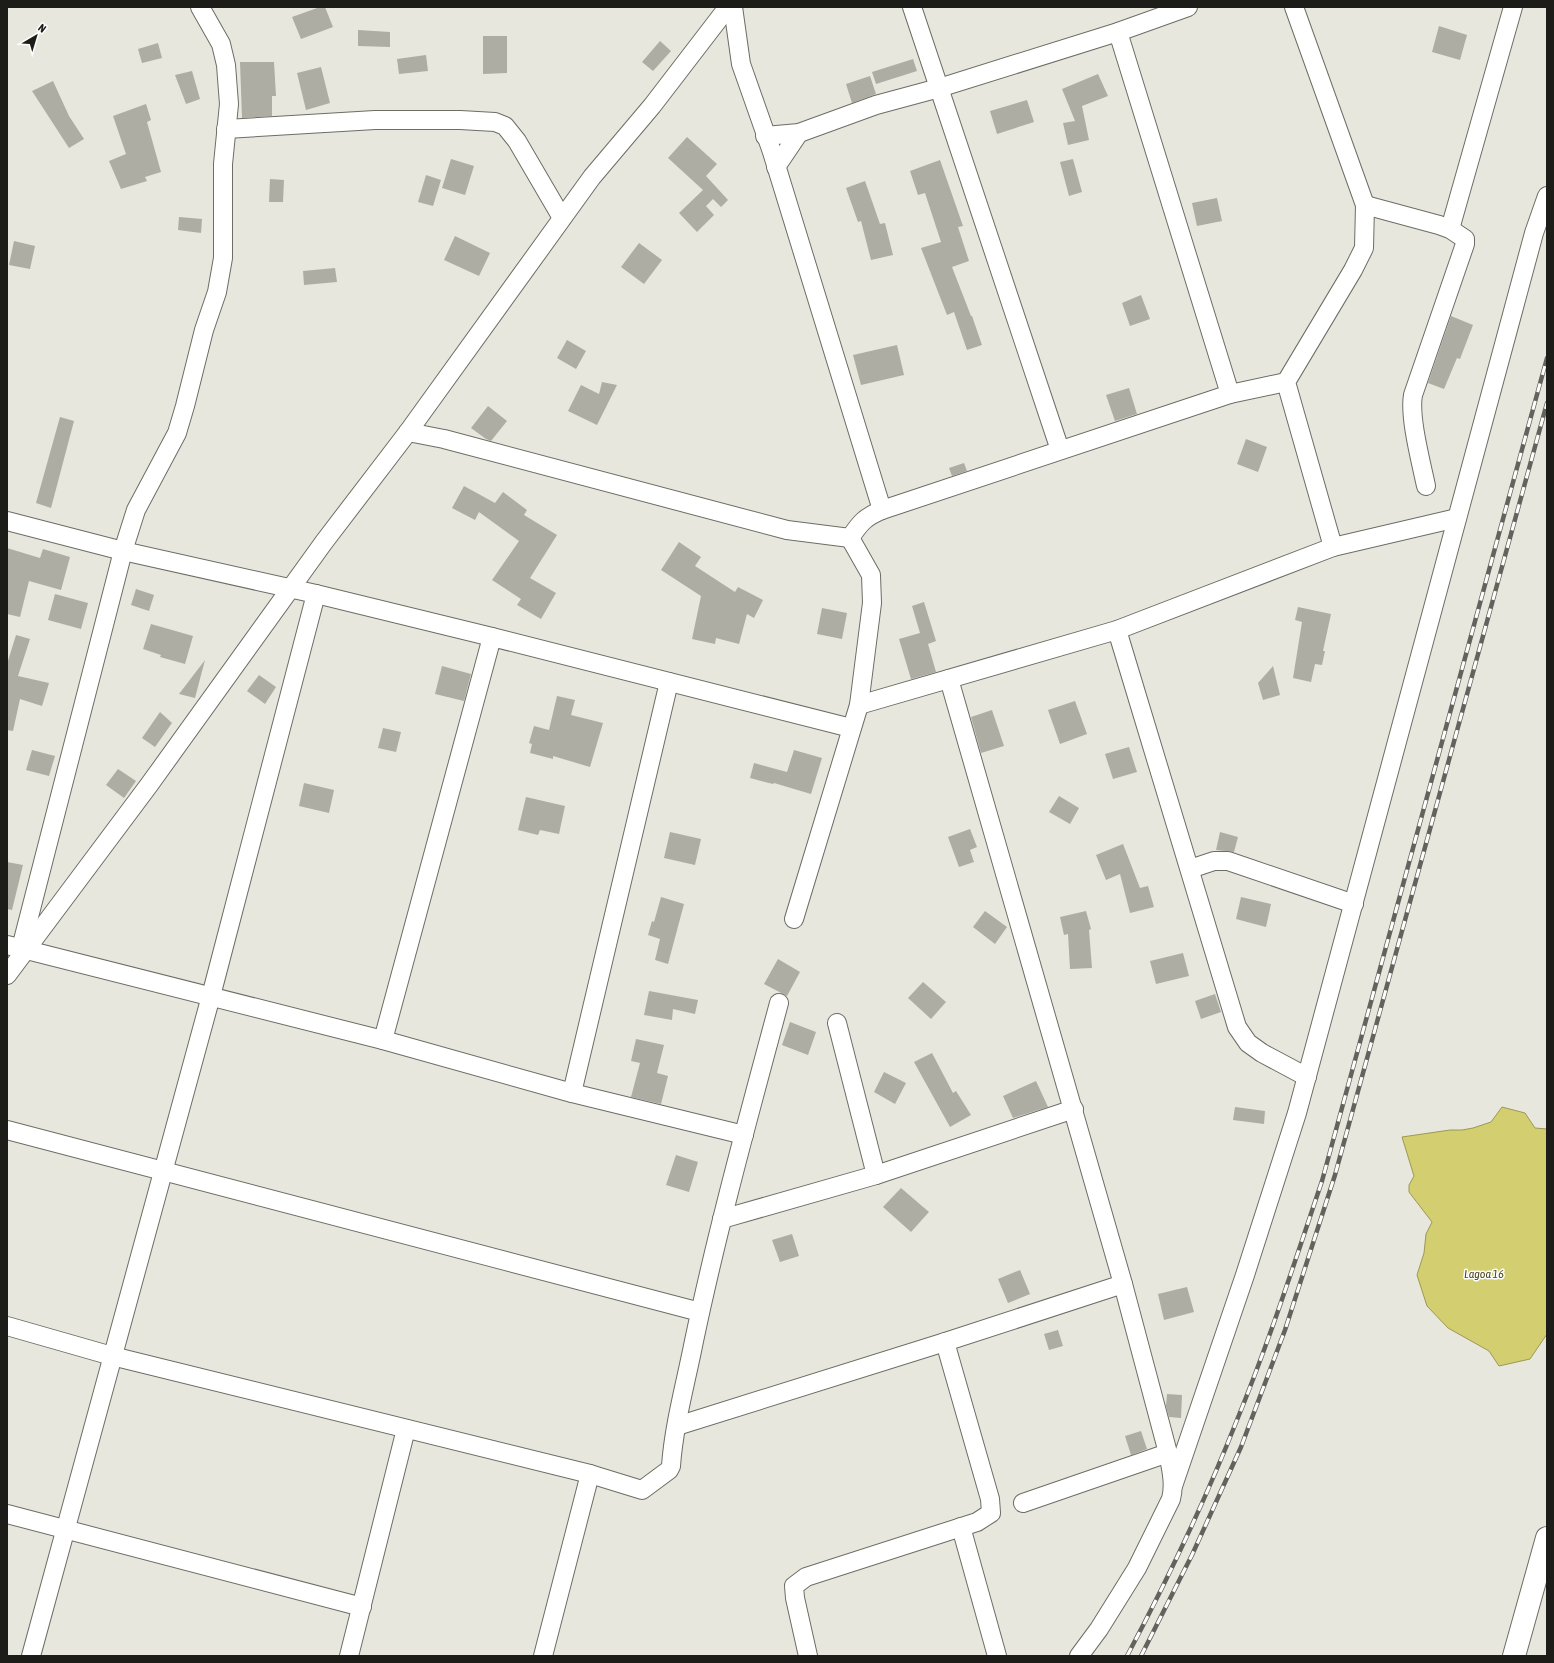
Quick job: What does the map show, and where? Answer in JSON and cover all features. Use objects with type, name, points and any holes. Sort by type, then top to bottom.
[{"type":"street","points":[[7,975],[18,948],[123,551],[136,510],[177,433],[204,330],[217,292],[222,258],[223,164],[229,104],[226,65],[221,44],[200,7]]},
{"type":"street","points":[[18,948],[149,785],[329,536],[408,432],[592,177],[652,106],[728,7]]},
{"type":"street","points":[[733,7],[741,64],[776,166],[882,510]]},
{"type":"street","points":[[912,7],[1060,450]]},
{"type":"street","points":[[765,136],[799,133],[876,105],[938,88],[1118,32],[1188,7]]},
{"type":"street","points":[[1294,7],[1365,205],[1364,248],[1353,270],[1286,382],[1333,546]]},
{"type":"street","points":[[1450,229],[1513,7]]},
{"type":"street","points":[[1118,32],[1230,394]]},
{"type":"street","points":[[226,129],[375,120],[460,120],[495,122],[505,126],[517,141],[562,218]]},
{"type":"street","points":[[776,166],[799,133]]},
{"type":"street","points":[[1079,1656],[1099,1629],[1137,1568],[1171,1500],[1173,1486],[1245,1275],[1295,1120],[1534,233],[1547,196]]},
{"type":"street","points":[[1365,205],[1450,229],[1462,236],[1465,244],[1416,384],[1412,401],[1426,486]]},
{"type":"street","points":[[850,538],[861,522],[870,515],[882,510],[1230,394],[1286,382]]},
{"type":"street","points":[[425,407],[440,438]]},
{"type":"street","points":[[408,432],[440,438],[787,530],[850,538]]},
{"type":"street","points":[[859,704],[1118,630],[1333,546],[1457,518]]},
{"type":"street","points":[[7,521],[123,551],[316,594],[492,636],[851,728]]},
{"type":"street","points":[[794,919],[859,704],[872,603],[871,575],[850,538]]},
{"type":"street","points":[[31,1656],[112,1356],[212,996],[316,594]]},
{"type":"street","points":[[1118,630],[1237,1027],[1248,1043],[1252,1046],[1307,1077]]},
{"type":"street","points":[[383,1040],[492,636]]},
{"type":"street","points":[[949,679],[1124,1284],[1168,1453],[1173,1486]]},
{"type":"street","points":[[572,1093],[669,682]]},
{"type":"street","points":[[1190,869],[1214,861],[1228,861],[1354,904]]},
{"type":"street","points":[[18,948],[383,1040],[572,1093],[744,1135]]},
{"type":"street","points":[[7,1326],[112,1356],[590,1474],[642,1490],[669,1470],[671,1466],[677,1426],[700,1312],[722,1219],[779,1003]]},
{"type":"street","points":[[837,1023],[876,1175]]},
{"type":"street","points":[[722,1219],[876,1175],[1074,1109]]},
{"type":"street","points":[[7,1130],[700,1312]]},
{"type":"street","points":[[677,1426],[1124,1284]]},
{"type":"street","points":[[808,1656],[794,1598],[794,1586],[806,1577],[977,1522],[991,1513],[990,1499],[945,1342]]},
{"type":"street","points":[[349,1656],[406,1429]]},
{"type":"street","points":[[1023,1503],[1168,1453]]},
{"type":"street","points":[[543,1656],[590,1474]]},
{"type":"street","points":[[7,1514],[362,1607]]},
{"type":"street","points":[[961,1527],[997,1656]]},
{"type":"street","points":[[1514,1656],[1547,1538]]},
{"type":"water","name":"Lagoa 16","points":[[1502,1107],[1525,1113],[1535,1128],[1547,1129],[1547,1334],[1530,1359],[1499,1366],[1489,1351],[1448,1328],[1427,1306],[1417,1275],[1424,1253],[1426,1234],[1432,1222],[1409,1192],[1409,1185],[1414,1176],[1402,1137],[1473,1128],[1491,1122]]},
{"type":"building","points":[[320,7],[325,7],[333,27],[301,39],[292,17]]},
{"type":"building","points":[[1439,26],[1467,35],[1460,60],[1432,52]]},
{"type":"building","points":[[358,30],[390,32],[390,47],[358,46]]},
{"type":"building","points":[[483,36],[507,36],[507,73],[483,74]]},
{"type":"building","points":[[660,41],[671,51],[653,71],[642,62]]},
{"type":"building","points":[[158,43],[162,58],[142,63],[138,49]]},
{"type":"building","points":[[426,55],[428,71],[399,74],[397,59]]},
{"type":"building","points":[[913,59],[917,71],[876,84],[872,72]]},
{"type":"building","points":[[240,62],[274,62],[276,96],[272,96],[272,116],[242,118]]},
{"type":"building","points":[[321,67],[330,103],[306,110],[297,73]]},
{"type":"building","points":[[192,71],[200,99],[186,104],[175,75]]},
{"type":"building","points":[[1098,74],[1108,96],[1082,106],[1089,140],[1068,145],[1063,123],[1075,121],[1062,89]]},
{"type":"building","points":[[870,76],[876,94],[852,103],[846,84]]},
{"type":"building","points":[[53,81],[69,116],[84,139],[69,148],[32,91]]},
{"type":"building","points":[[1027,100],[1034,122],[997,134],[990,111]]},
{"type":"building","points":[[146,104],[151,120],[147,122],[161,172],[145,177],[147,181],[121,189],[109,161],[126,154],[113,116]]},
{"type":"building","points":[[687,137],[717,164],[706,176],[728,200],[721,207],[713,199],[706,206],[714,215],[697,232],[679,213],[703,190],[668,158]]},
{"type":"building","points":[[451,159],[474,166],[465,195],[442,188]]},
{"type":"building","points":[[1073,159],[1082,192],[1069,196],[1060,162]]},
{"type":"building","points":[[940,160],[963,226],[958,227],[969,261],[952,267],[982,345],[967,350],[954,312],[947,315],[921,248],[941,242],[925,193],[918,195],[910,171]]},
{"type":"building","points":[[426,175],[441,180],[433,206],[418,202]]},
{"type":"building","points":[[270,179],[284,180],[283,202],[269,202]]},
{"type":"building","points":[[865,181],[880,224],[885,223],[893,255],[871,260],[861,221],[858,222],[846,188]]},
{"type":"building","points":[[1217,198],[1222,221],[1197,226],[1192,203]]},
{"type":"building","points":[[179,217],[202,219],[201,233],[178,230]]},
{"type":"building","points":[[455,236],[490,253],[479,276],[444,260]]},
{"type":"building","points":[[14,241],[35,246],[30,269],[9,265]]},
{"type":"building","points":[[639,243],[662,260],[644,284],[621,267]]},
{"type":"building","points":[[335,268],[337,282],[304,285],[303,271]]},
{"type":"building","points":[[1141,295],[1150,319],[1130,326],[1122,303]]},
{"type":"building","points":[[1451,316],[1473,325],[1460,359],[1457,358],[1444,389],[1428,383]]},
{"type":"building","points":[[567,340],[586,351],[576,369],[557,358]]},
{"type":"building","points":[[897,345],[904,375],[861,385],[853,355]]},
{"type":"building","points":[[602,382],[617,385],[597,425],[568,411],[581,385],[599,394]]},
{"type":"building","points":[[1129,388],[1137,414],[1115,421],[1106,395]]},
{"type":"building","points":[[488,406],[507,421],[491,441],[471,428]]},
{"type":"building","points":[[60,417],[74,421],[51,508],[36,503]]},
{"type":"building","points":[[1246,439],[1267,447],[1258,472],[1237,464]]},
{"type":"building","points":[[964,463],[967,471],[952,476],[949,468]]},
{"type":"building","points":[[464,486],[495,503],[503,492],[527,510],[524,515],[557,535],[530,578],[556,593],[541,619],[517,605],[521,599],[492,580],[519,541],[479,512],[475,520],[452,508]]},
{"type":"building","points":[[679,542],[701,557],[695,566],[735,592],[738,587],[763,600],[754,618],[747,614],[739,644],[716,638],[715,644],[692,639],[701,596],[661,570]]},
{"type":"building","points":[[7,548],[40,558],[43,549],[70,557],[61,590],[29,581],[20,617],[7,614]]},
{"type":"building","points":[[136,589],[154,595],[149,611],[131,605]]},
{"type":"building","points":[[55,594],[88,603],[81,629],[48,620]]},
{"type":"building","points":[[924,602],[936,641],[928,644],[936,672],[911,679],[899,639],[920,633],[912,606]]},
{"type":"building","points":[[1298,607],[1331,614],[1323,651],[1325,651],[1322,665],[1315,664],[1311,682],[1293,678],[1302,622],[1295,620]]},
{"type":"building","points":[[822,608],[847,613],[842,639],[817,634]]},
{"type":"building","points":[[151,624],[193,636],[185,664],[160,657],[161,655],[143,649]]},
{"type":"building","points":[[16,635],[30,639],[18,676],[49,683],[42,706],[20,699],[13,731],[7,730],[7,664]]},
{"type":"building","points":[[205,660],[195,698],[179,694]]},
{"type":"building","points":[[442,666],[471,674],[464,701],[435,694]]},
{"type":"building","points":[[1273,666],[1280,695],[1263,700],[1258,683]]},
{"type":"building","points":[[259,675],[276,687],[265,704],[247,691]]},
{"type":"building","points":[[557,696],[575,700],[571,715],[603,723],[590,767],[553,756],[553,759],[530,753],[532,744],[529,743],[534,726],[549,730]]},
{"type":"building","points":[[1075,701],[1087,734],[1060,744],[1048,710]]},
{"type":"building","points":[[992,710],[1004,746],[981,753],[971,717]]},
{"type":"building","points":[[160,712],[172,723],[155,747],[142,738]]},
{"type":"building","points":[[383,728],[401,732],[396,752],[378,748]]},
{"type":"building","points":[[1129,747],[1137,772],[1113,779],[1105,754]]},
{"type":"building","points":[[32,750],[55,756],[49,776],[26,770]]},
{"type":"building","points":[[794,750],[822,758],[811,794],[774,783],[750,778],[754,763],[787,772]]},
{"type":"building","points":[[118,769],[136,781],[124,798],[106,785]]},
{"type":"building","points":[[304,783],[334,790],[329,813],[299,806]]},
{"type":"building","points":[[1059,796],[1079,808],[1070,824],[1049,812]]},
{"type":"building","points":[[526,797],[565,806],[559,834],[540,830],[538,835],[518,830]]},
{"type":"building","points":[[970,829],[977,847],[970,850],[974,862],[959,867],[948,837]]},
{"type":"building","points":[[670,832],[701,839],[695,865],[664,858]]},
{"type":"building","points":[[1220,832],[1238,837],[1234,852],[1216,850]]},
{"type":"building","points":[[1123,844],[1140,888],[1148,886],[1154,907],[1130,913],[1120,874],[1106,880],[1096,855]]},
{"type":"building","points":[[7,862],[23,865],[12,910],[7,909]]},
{"type":"building","points":[[661,897],[684,904],[668,964],[655,960],[660,939],[648,935],[652,921],[654,922]]},
{"type":"building","points":[[1241,897],[1271,904],[1266,927],[1236,919]]},
{"type":"building","points":[[985,911],[1007,927],[995,944],[973,927]]},
{"type":"building","points":[[1086,911],[1091,929],[1089,930],[1092,968],[1070,969],[1068,934],[1064,935],[1060,917]]},
{"type":"building","points":[[1183,953],[1189,976],[1156,984],[1150,961]]},
{"type":"building","points":[[778,959],[800,972],[787,996],[764,984]]},
{"type":"building","points":[[923,982],[946,1002],[931,1019],[908,998]]},
{"type":"building","points":[[649,991],[698,1000],[695,1014],[673,1009],[672,1020],[644,1015]]},
{"type":"building","points":[[1215,994],[1221,1012],[1201,1019],[1195,1001]]},
{"type":"building","points":[[790,1022],[816,1032],[808,1055],[782,1045]]},
{"type":"building","points":[[636,1039],[664,1045],[657,1073],[668,1076],[661,1104],[631,1097],[640,1063],[631,1061]]},
{"type":"building","points":[[932,1053],[953,1093],[956,1091],[971,1115],[950,1127],[914,1062]]},
{"type":"building","points":[[884,1072],[906,1083],[895,1104],[874,1092]]},
{"type":"building","points":[[1036,1081],[1048,1107],[1013,1118],[1003,1096]]},
{"type":"building","points":[[1235,1107],[1265,1111],[1264,1124],[1233,1120]]},
{"type":"building","points":[[676,1155],[698,1162],[689,1192],[666,1185]]},
{"type":"building","points":[[901,1188],[929,1212],[911,1232],[883,1207]]},
{"type":"building","points":[[792,1234],[799,1256],[780,1262],[772,1240]]},
{"type":"building","points":[[1020,1270],[1030,1294],[1008,1303],[998,1279]]},
{"type":"building","points":[[1187,1287],[1194,1312],[1164,1320],[1158,1294]]},
{"type":"building","points":[[1058,1330],[1063,1346],[1049,1350],[1044,1334]]},
{"type":"building","points":[[1167,1394],[1182,1395],[1181,1418],[1169,1417],[1166,1406]]},
{"type":"building","points":[[1141,1431],[1147,1449],[1131,1455],[1125,1436]]},
{"type":"railway","points":[[1127,1656],[1185,1540],[1225,1450],[1271,1331],[1322,1181],[1547,358]]},
{"type":"railway","points":[[1141,1656],[1192,1555],[1241,1447],[1285,1330],[1335,1175],[1547,403]]}]
